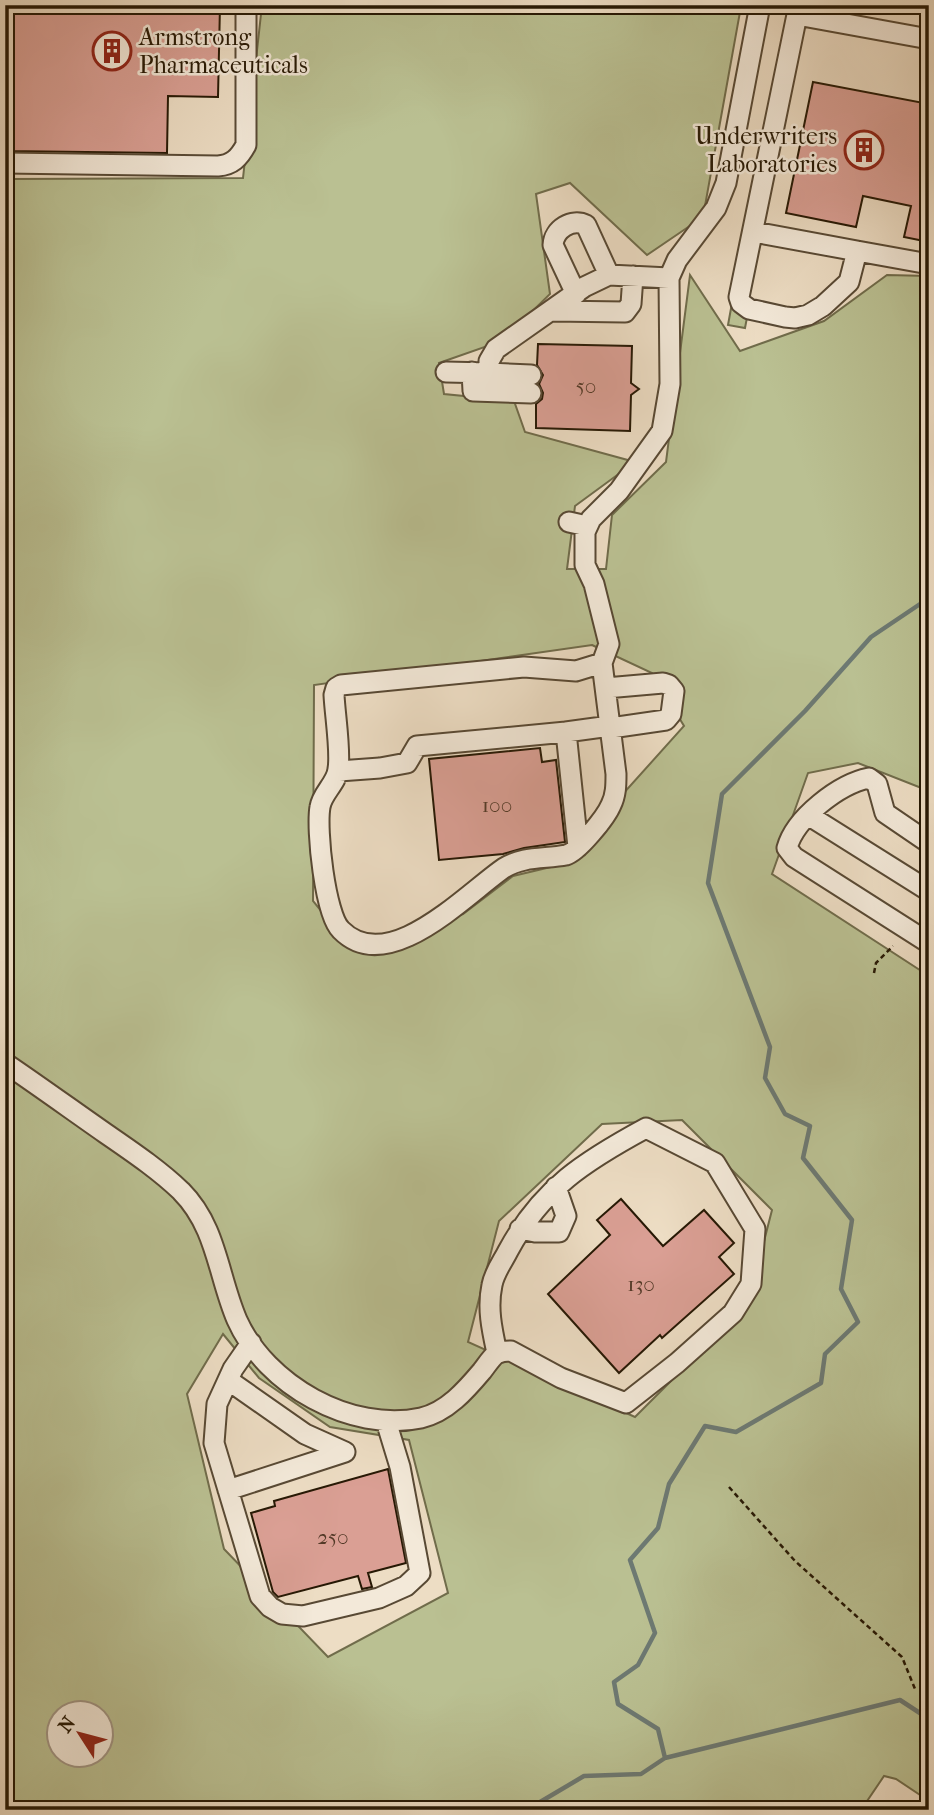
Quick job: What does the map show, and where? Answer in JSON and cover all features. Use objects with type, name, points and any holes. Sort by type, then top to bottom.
[{"type":"street","points":[[5,163],[218,166],[236,160],[246,145],[246,5]]},
{"type":"street","points":[[602,663],[576,671],[524,667],[338,686],[334,695],[339,771],[320,807],[326,895],[336,925],[358,942],[374,946],[407,937],[429,925],[508,866],[528,859],[568,854],[578,848],[606,816],[614,796],[616,774],[602,663],[609,643],[594,584],[585,565],[584,540],[578,524],[619,491],[658,438],[664,425],[671,376],[670,278],[677,260],[708,219],[723,193],[760,5]]},
{"type":"street","points":[[858,251],[851,279],[830,301],[804,317],[785,317],[746,308],[739,300],[798,10],[929,39]]},
{"type":"street","points":[[576,294],[553,245],[553,239],[559,230],[575,222],[586,225],[608,275]]},
{"type":"street","points":[[754,232],[929,264]]},
{"type":"street","points":[[480,373],[496,349],[584,287],[608,275],[670,278]]},
{"type":"street","points":[[552,311],[625,312],[631,304],[633,276]]},
{"type":"street","points":[[446,372],[480,373],[531,384]]},
{"type":"street","points":[[339,771],[407,763],[417,746],[611,727],[666,720],[671,714],[674,691],[663,682],[606,688]]},
{"type":"street","points":[[566,732],[578,848]]},
{"type":"street","points":[[929,843],[885,813],[877,783],[872,778],[861,780],[828,797],[808,815],[787,848],[789,853],[929,943]]},
{"type":"street","points":[[808,815],[929,891]]},
{"type":"street","points":[[5,1063],[144,1160],[181,1191],[202,1217],[214,1245],[238,1322],[258,1354],[285,1380],[309,1397],[367,1420],[423,1418],[463,1394],[497,1353],[511,1350],[561,1378],[626,1403],[677,1363],[733,1313],[751,1284],[755,1229],[715,1163],[646,1128],[596,1155],[556,1186],[520,1229],[492,1282],[489,1311],[497,1353]]},
{"type":"street","points":[[520,1229],[536,1233],[559,1231],[566,1216],[556,1186]]},
{"type":"street","points":[[251,1343],[217,1404],[214,1443],[260,1596],[270,1607],[282,1614],[303,1616],[379,1598],[406,1586],[420,1573],[400,1467],[386,1421]]},
{"type":"street","points":[[228,1380],[305,1434],[345,1452],[228,1490]]},
{"type":"path","points":[[874,973],[876,963],[893,946]]},
{"type":"path","points":[[729,1487],[795,1561],[902,1657],[915,1689]]},
{"type":"green space","points":[[262,5],[736,5],[740,12],[703,217],[647,255],[570,183],[536,194],[550,294],[502,341],[439,363],[444,394],[514,401],[525,432],[635,462],[575,506],[567,569],[606,569],[612,515],[666,462],[690,275],[740,351],[824,321],[887,275],[929,276],[929,791],[858,763],[808,773],[772,874],[929,976],[929,1801],[896,1779],[884,1776],[861,1810],[5,1810],[5,199],[11,179],[243,178]],"holes":[[[592,645],[652,673],[684,726],[559,865],[513,876],[463,914],[351,948],[313,901],[314,685]],[[682,1120],[772,1210],[748,1304],[635,1417],[468,1342],[499,1221],[602,1124]],[[223,1334],[259,1378],[330,1427],[409,1440],[448,1593],[328,1657],[224,1549],[187,1394]]]},
{"type":"green space","points":[[732,303],[749,307],[745,328],[728,325]]},
{"type":"building","name":"Armstrong Pharmaceuticals","points":[[5,5],[220,5],[218,97],[168,96],[167,153],[5,151]]},
{"type":"building","name":"Underwriters Laboratories","points":[[813,82],[929,104],[929,242],[904,237],[911,206],[863,196],[856,227],[786,213]]},
{"type":"building","points":[[538,344],[632,346],[631,383],[639,389],[631,395],[630,431],[536,428],[536,404],[542,399],[543,393],[539,384],[543,375],[537,365]]},
{"type":"building","points":[[540,748],[542,762],[556,760],[565,842],[503,854],[439,860],[429,759]]},
{"type":"building","points":[[621,1199],[663,1246],[704,1210],[734,1243],[719,1257],[734,1274],[619,1373],[548,1294],[610,1235],[597,1220]]},
{"type":"building","points":[[388,1469],[406,1563],[368,1573],[372,1587],[362,1589],[358,1576],[278,1597],[273,1592],[251,1513],[275,1506],[274,1501]]},
{"type":"waterway","points":[[533,1810],[535,1805],[584,1776],[641,1774],[665,1758],[658,1729],[618,1704],[614,1682],[638,1665],[655,1633],[630,1560],[658,1528],[669,1484],[705,1426],[736,1432],[821,1383],[825,1354],[858,1322],[841,1289],[852,1220],[803,1158],[810,1126],[785,1114],[765,1078],[770,1047],[708,883],[722,794],[805,711],[871,637],[929,598]]},
{"type":"waterway","points":[[665,1758],[900,1700],[929,1719]]},
{"type":"place","name":"Armstrong Pharmaceuticals","points":[[112,51]]},
{"type":"place","name":"Underwriters Laboratories","points":[[864,150]]}]
